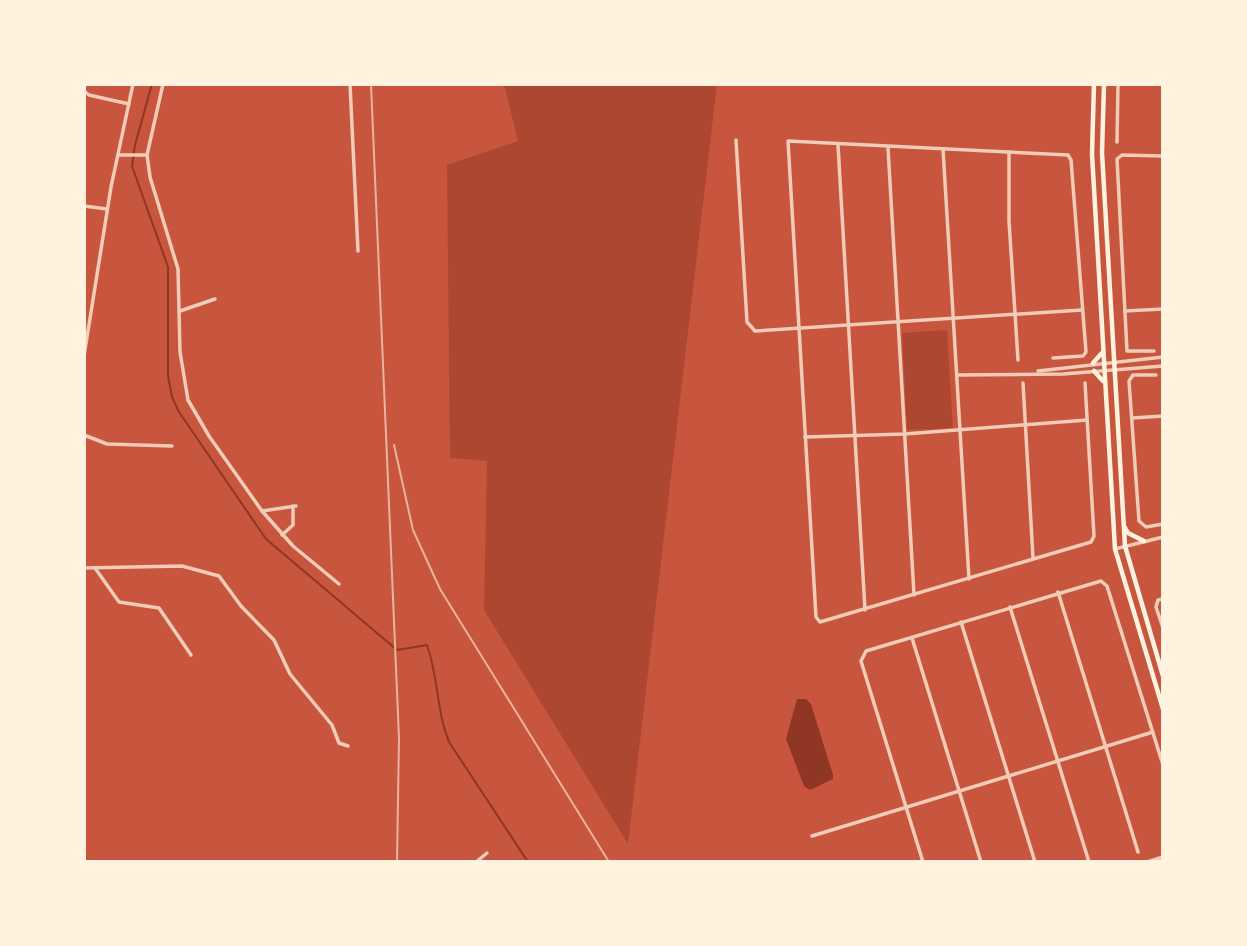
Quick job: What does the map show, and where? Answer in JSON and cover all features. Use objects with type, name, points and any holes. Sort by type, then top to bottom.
[{"type":"main road","points":[[1094,84],[1092,154],[1115,549],[1163,709]]},
{"type":"main road","points":[[1104,84],[1102,153],[1125,546],[1163,676]]},
{"type":"main road","points":[[1093,363],[1102,352]]},
{"type":"main road","points":[[1094,372],[1105,385]]},
{"type":"main road","points":[[1123,525],[1133,536],[1144,541]]},
{"type":"street","points":[[84,356],[86,326],[107,209],[133,84]]},
{"type":"street","points":[[163,84],[145,155],[178,269],[180,352],[188,400],[209,436],[262,511],[282,535],[339,584]]},
{"type":"street","points":[[350,84],[358,250]]},
{"type":"street","points":[[1116,142],[1118,84]]},
{"type":"street","points":[[84,91],[89,95],[129,104]]},
{"type":"street","points":[[736,140],[749,327],[755,331],[898,324],[1082,310]]},
{"type":"street","points":[[1053,358],[1086,354],[1071,160],[1068,155],[788,141],[816,617],[825,623],[1086,544],[1094,536],[1085,383]]},
{"type":"street","points":[[838,145],[865,610]]},
{"type":"street","points":[[888,148],[914,595]]},
{"type":"street","points":[[943,149],[969,579]]},
{"type":"street","points":[[1009,152],[1009,221],[1018,360]]},
{"type":"street","points":[[118,155],[145,155]]},
{"type":"street","points":[[1154,351],[1129,353],[1117,159],[1122,155],[1163,156]]},
{"type":"street","points":[[84,206],[107,209]]},
{"type":"street","points":[[180,311],[215,299]]},
{"type":"street","points":[[1125,311],[1163,309]]},
{"type":"street","points":[[1032,372],[1082,364],[1163,357]]},
{"type":"street","points":[[1142,359],[1142,367]]},
{"type":"street","points":[[1082,364],[1083,372]]},
{"type":"street","points":[[957,375],[1094,372],[1163,366]]},
{"type":"street","points":[[1156,375],[1129,377],[1139,521],[1146,527],[1163,524]]},
{"type":"street","points":[[1023,383],[1033,558]]},
{"type":"street","points":[[1132,418],[1163,416]]},
{"type":"street","points":[[805,437],[905,434],[1087,420]]},
{"type":"street","points":[[84,435],[107,444],[172,446]]},
{"type":"street","points":[[262,511],[295,506],[293,525],[282,535]]},
{"type":"street","points":[[1115,549],[1163,537]]},
{"type":"street","points":[[84,568],[182,566],[219,576],[242,606],[274,640],[300,690],[332,725],[340,743],[348,746]]},
{"type":"street","points":[[95,568],[119,601],[159,608],[191,655]]},
{"type":"street","points":[[923,862],[861,657],[866,651],[1094,581],[1108,586],[1163,765]]},
{"type":"street","points":[[1058,592],[1138,852]]},
{"type":"street","points":[[1163,599],[1158,600],[1156,607],[1163,628]]},
{"type":"street","points":[[1010,607],[1089,862]]},
{"type":"street","points":[[961,622],[1035,862]]},
{"type":"street","points":[[912,638],[981,862]]},
{"type":"street","points":[[813,836],[1153,732]]},
{"type":"street","points":[[476,862],[487,853]]},
{"type":"street","points":[[1147,862],[1163,858]]},
{"type":"shaded area","points":[[504,84],[717,84],[628,844],[484,610],[487,461],[450,458],[447,165],[518,141]]},
{"type":"shaded area","points":[[947,330],[953,428],[907,430],[902,333]]},
{"type":"shaded area","points":[[797,699],[806,699],[811,704],[833,775],[833,779],[810,790],[804,786],[786,739]]},
{"type":"waterway","points":[[152,84],[132,166],[168,267],[168,376],[172,397],[179,412],[266,539],[397,650],[427,645],[449,742],[528,862]]},
{"type":"railway","points":[[371,84],[399,738],[397,862]]},
{"type":"railway","points":[[394,445],[413,530],[440,589],[609,862]]}]
